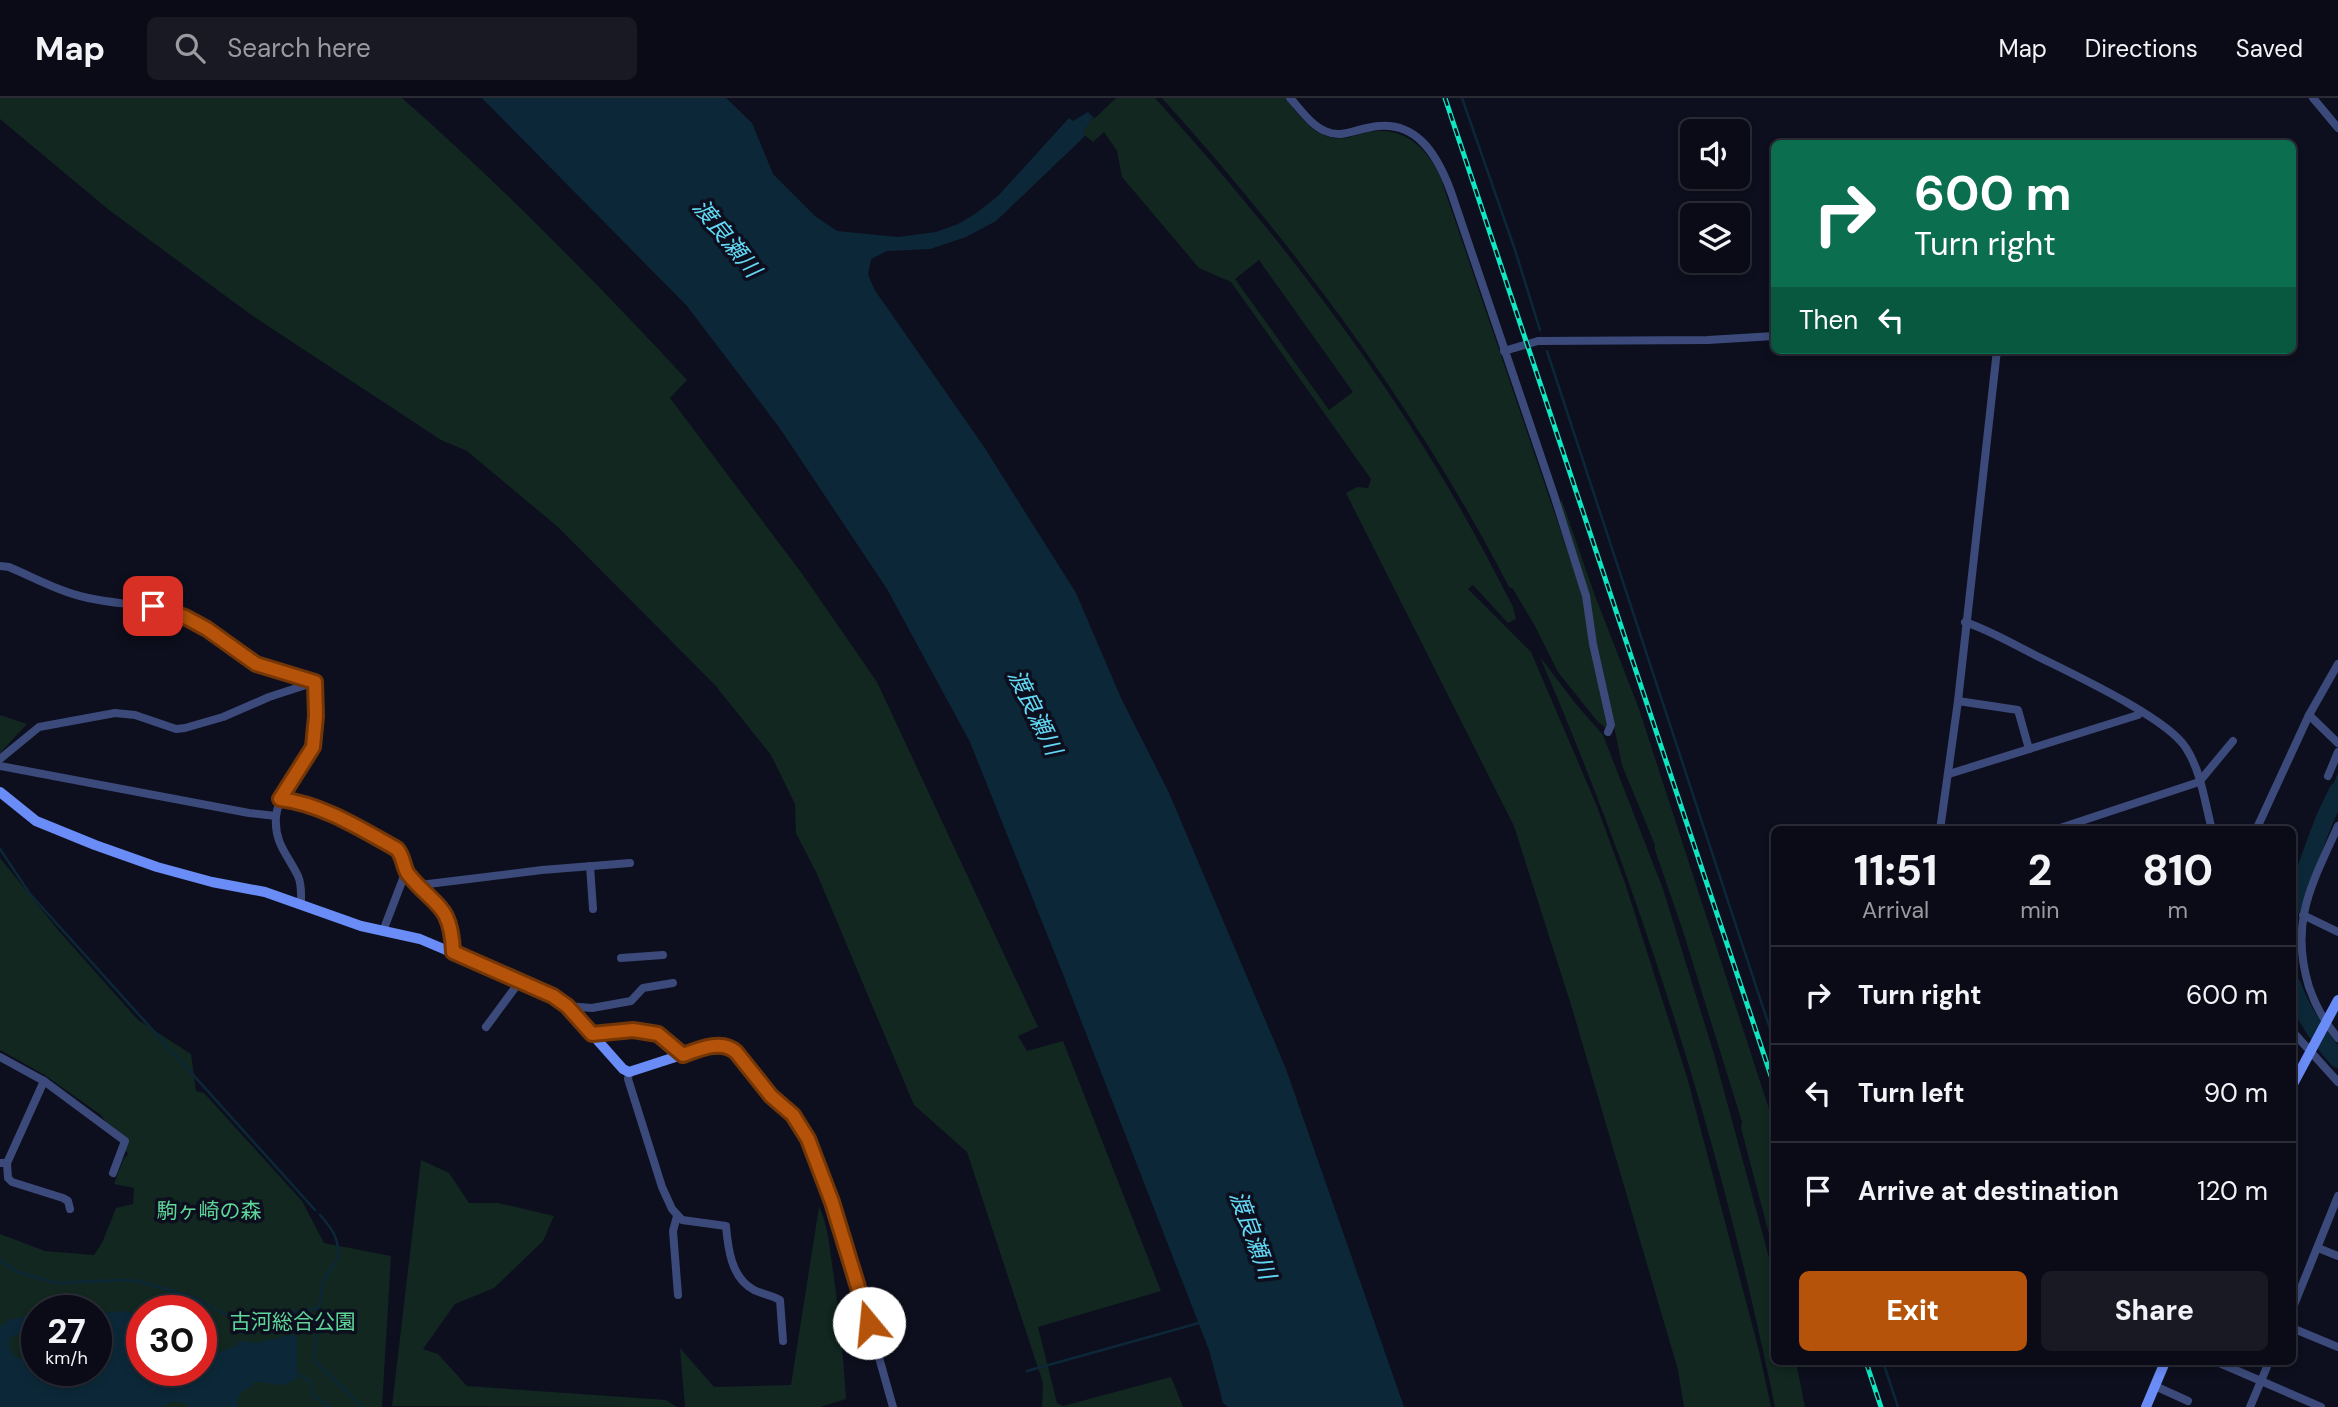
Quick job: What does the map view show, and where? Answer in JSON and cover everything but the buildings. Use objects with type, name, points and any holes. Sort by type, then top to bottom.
[{"type":"street","points":[[1290,98],[1310,121],[1325,131],[1340,134],[1371,127],[1392,128],[1414,135],[1429,148],[1448,185],[1586,596],[1593,644],[1612,725],[1608,732]]},
{"type":"street","points":[[2313,98],[2338,128]]},
{"type":"street","points":[[1504,351],[1538,341],[1708,340],[1771,336]]},
{"type":"street","points":[[1941,826],[1958,701],[1997,354]]},
{"type":"street","points":[[0,566],[88,598],[153,606],[185,617],[207,629],[256,664],[315,682]]},
{"type":"street","points":[[1965,622],[2141,711],[2170,731],[2186,747],[2211,826]]},
{"type":"street","points":[[2258,826],[2309,715],[2338,664]]},
{"type":"street","points":[[0,759],[39,727],[125,713],[176,729],[185,728],[223,717],[269,697],[315,682]]},
{"type":"street","points":[[301,903],[298,876],[278,844],[276,816],[280,799],[313,747],[315,682]]},
{"type":"street","points":[[1958,701],[2018,710],[2029,749]]},
{"type":"street","points":[[1949,774],[2138,715],[2141,711]]},
{"type":"street","points":[[2309,715],[2338,743]]},
{"type":"street","points":[[2072,826],[2199,782],[2233,741]]},
{"type":"street","points":[[2328,776],[2338,752]]},
{"type":"street","points":[[0,766],[276,816]]},
{"type":"street","points":[[0,792],[36,821],[108,850],[212,882],[265,892],[361,926],[420,939],[520,981],[553,996],[567,1006],[623,1069],[629,1072],[719,1046],[732,1048],[771,1096],[793,1115],[808,1139],[820,1166],[862,1297],[893,1407]]},
{"type":"street","points":[[280,799],[307,805],[349,823],[397,849],[402,856],[406,872],[444,912],[449,924],[453,952]]},
{"type":"street","points":[[2338,828],[2312,885],[2303,915],[2300,942],[2302,964],[2314,1001],[2324,1026],[2338,1038]]},
{"type":"street","points":[[420,886],[542,870],[630,863]]},
{"type":"street","points":[[590,866],[593,909]]},
{"type":"street","points":[[383,931],[406,872]]},
{"type":"street","points":[[2303,915],[2338,932]]},
{"type":"street","points":[[621,958],[663,955]]},
{"type":"street","points":[[486,1027],[520,981]]},
{"type":"street","points":[[567,1006],[592,1008],[631,1001],[643,988],[673,983]]},
{"type":"street","points":[[2296,1079],[2338,1000]]},
{"type":"street","points":[[592,1034],[633,1030],[658,1034],[683,1055]]},
{"type":"street","points":[[2296,1035],[2312,1049],[2338,1082]]},
{"type":"street","points":[[0,1057],[44,1081],[124,1141],[113,1173]]},
{"type":"street","points":[[629,1072],[628,1079],[662,1187],[677,1216],[694,1223],[726,1226],[729,1256],[744,1283],[780,1300],[783,1341]]},
{"type":"street","points":[[44,1081],[3,1163],[12,1182],[63,1198],[68,1201],[70,1209]]},
{"type":"street","points":[[2296,1300],[2338,1196]]},
{"type":"street","points":[[677,1216],[673,1231],[678,1295]]},
{"type":"street","points":[[2318,1248],[2338,1256]]},
{"type":"street","points":[[2296,1330],[2338,1347]]},
{"type":"street","points":[[2146,1407],[2164,1365]]},
{"type":"street","points":[[2224,1365],[2321,1407]]},
{"type":"street","points":[[2250,1407],[2268,1365]]},
{"type":"street","points":[[2155,1387],[2188,1402]]},
{"type":"green space","points":[[0,98],[402,98],[548,236],[687,380],[670,398],[803,575],[877,682],[1038,1027],[1018,1036],[1027,1051],[1063,1041],[1161,1291],[1038,1327],[1057,1403],[1063,1406],[1171,1377],[1183,1407],[1042,1407],[1043,1383],[967,1152],[914,1105],[817,874],[796,833],[795,804],[771,755],[715,685],[558,527],[467,451],[441,440],[250,314],[109,210],[0,119]]},
{"type":"green space","points":[[1116,98],[1155,98],[1194,141],[1269,230],[1373,370],[1436,467],[1495,572],[1513,607],[1516,619],[1508,623],[1473,585],[1468,589],[1531,652],[1596,804],[1625,883],[1687,1077],[1758,1347],[1771,1407],[1684,1407],[1678,1370],[1572,1008],[1514,826],[1346,493],[1357,487],[1368,488],[1371,479],[1231,282],[1199,268],[1122,177],[1117,151],[1104,132],[1093,142],[1082,133],[1093,117]],"holes":[[[1259,260],[1353,392],[1329,410],[1235,279]]]},
{"type":"green space","points":[[1162,98],[1285,98],[1307,124],[1323,135],[1340,138],[1379,131],[1391,132],[1412,141],[1429,157],[1441,179],[1580,588],[1608,723],[1606,728],[1598,722],[1558,672],[1535,626],[1513,589],[1509,587],[1435,456],[1394,393],[1260,212]]},
{"type":"green space","points":[[1561,498],[1639,709],[1769,1109],[1771,1242],[1741,1128],[1742,1122],[1682,928],[1655,845],[1622,765],[1600,659]]},
{"type":"green space","points":[[1540,657],[1603,735],[1663,889],[1714,1054],[1771,1265],[1771,1365],[1797,1365],[1805,1407],[1775,1407],[1731,1215],[1677,1026],[1646,932],[1578,748]]},
{"type":"green space","points":[[0,715],[27,724],[0,753]]},
{"type":"green space","points":[[0,858],[59,931],[138,1020],[191,1054],[196,1091],[204,1093],[302,1201],[324,1243],[391,1256],[382,1407],[0,1407],[0,1234],[45,1251],[94,1255],[102,1243],[116,1208],[133,1204],[134,1188],[114,1184],[128,1154],[101,1115],[43,1074],[0,1050]]},
{"type":"green space","points":[[421,1160],[449,1173],[469,1203],[498,1203],[554,1216],[543,1241],[494,1288],[455,1304],[423,1349],[438,1354],[467,1386],[666,1400],[677,1407],[392,1406]]},
{"type":"green space","points":[[819,1207],[826,1228],[834,1281],[846,1399],[820,1407],[685,1407],[680,1348],[714,1387],[791,1385]]},
{"type":"water","name":"渡良瀬川","points":[[482,98],[726,98],[752,123],[773,174],[815,216],[837,231],[898,237],[936,232],[975,214],[998,196],[1069,118],[1073,121],[1088,112],[1093,117],[1083,132],[1085,136],[996,221],[966,237],[930,249],[887,251],[871,259],[868,274],[874,289],[984,447],[1076,593],[1121,698],[1169,793],[1286,1069],[1404,1407],[1228,1407],[1223,1403],[1209,1350],[970,742],[887,589],[779,427],[687,306]]},
{"type":"water","points":[[2338,773],[2338,811],[2321,850],[2306,847]]},
{"type":"water","points":[[126,1311],[126,1386],[217,1386],[217,1353],[239,1345],[238,1341],[256,1343],[294,1334],[297,1338],[297,1378],[281,1385],[254,1382],[251,1387],[241,1392],[237,1400],[238,1407],[188,1407],[185,1403],[171,1402],[162,1407],[0,1407],[0,1328],[9,1320],[21,1317],[21,1334],[9,1338],[9,1345],[13,1354],[21,1359],[21,1386],[112,1386],[112,1312]]},
{"type":"waterway","points":[[1462,98],[1540,330]]},
{"type":"waterway","points":[[1547,351],[1771,1032]]},
{"type":"waterway","points":[[2296,896],[2324,820],[2338,791]]},
{"type":"waterway","points":[[0,849],[30,894],[315,1210]]},
{"type":"waterway","points":[[2296,994],[2311,1024],[2338,1059]]},
{"type":"waterway","points":[[319,1308],[324,1280],[338,1254],[332,1230],[320,1215]]},
{"type":"waterway","points":[[0,1261],[18,1272],[56,1283],[138,1281],[193,1297],[234,1319],[251,1320],[319,1308],[314,1360],[362,1407]]},
{"type":"waterway","points":[[1027,1371],[1199,1323]]},
{"type":"waterway","points":[[1884,1365],[1898,1407]]},
{"type":"waterway","points":[[298,1374],[311,1382],[312,1395],[330,1407]]},
{"type":"railway","points":[[1445,98],[1771,1076]]},
{"type":"railway","points":[[1867,1365],[1881,1407]]},
{"type":"route","points":[[153,606],[185,617],[207,629],[256,664],[315,682],[313,747],[280,799],[307,805],[349,823],[397,849],[402,856],[406,872],[444,912],[449,924],[453,952],[553,996],[567,1006],[592,1034],[633,1030],[658,1034],[683,1055],[722,1045],[736,1052],[771,1096],[793,1115],[815,1152],[869,1323]]},
{"type":"park label","name":"駒ヶ崎の森","points":[[209,1211]]},
{"type":"park label","name":"古河総合公園","points":[[293,1322]]}]
